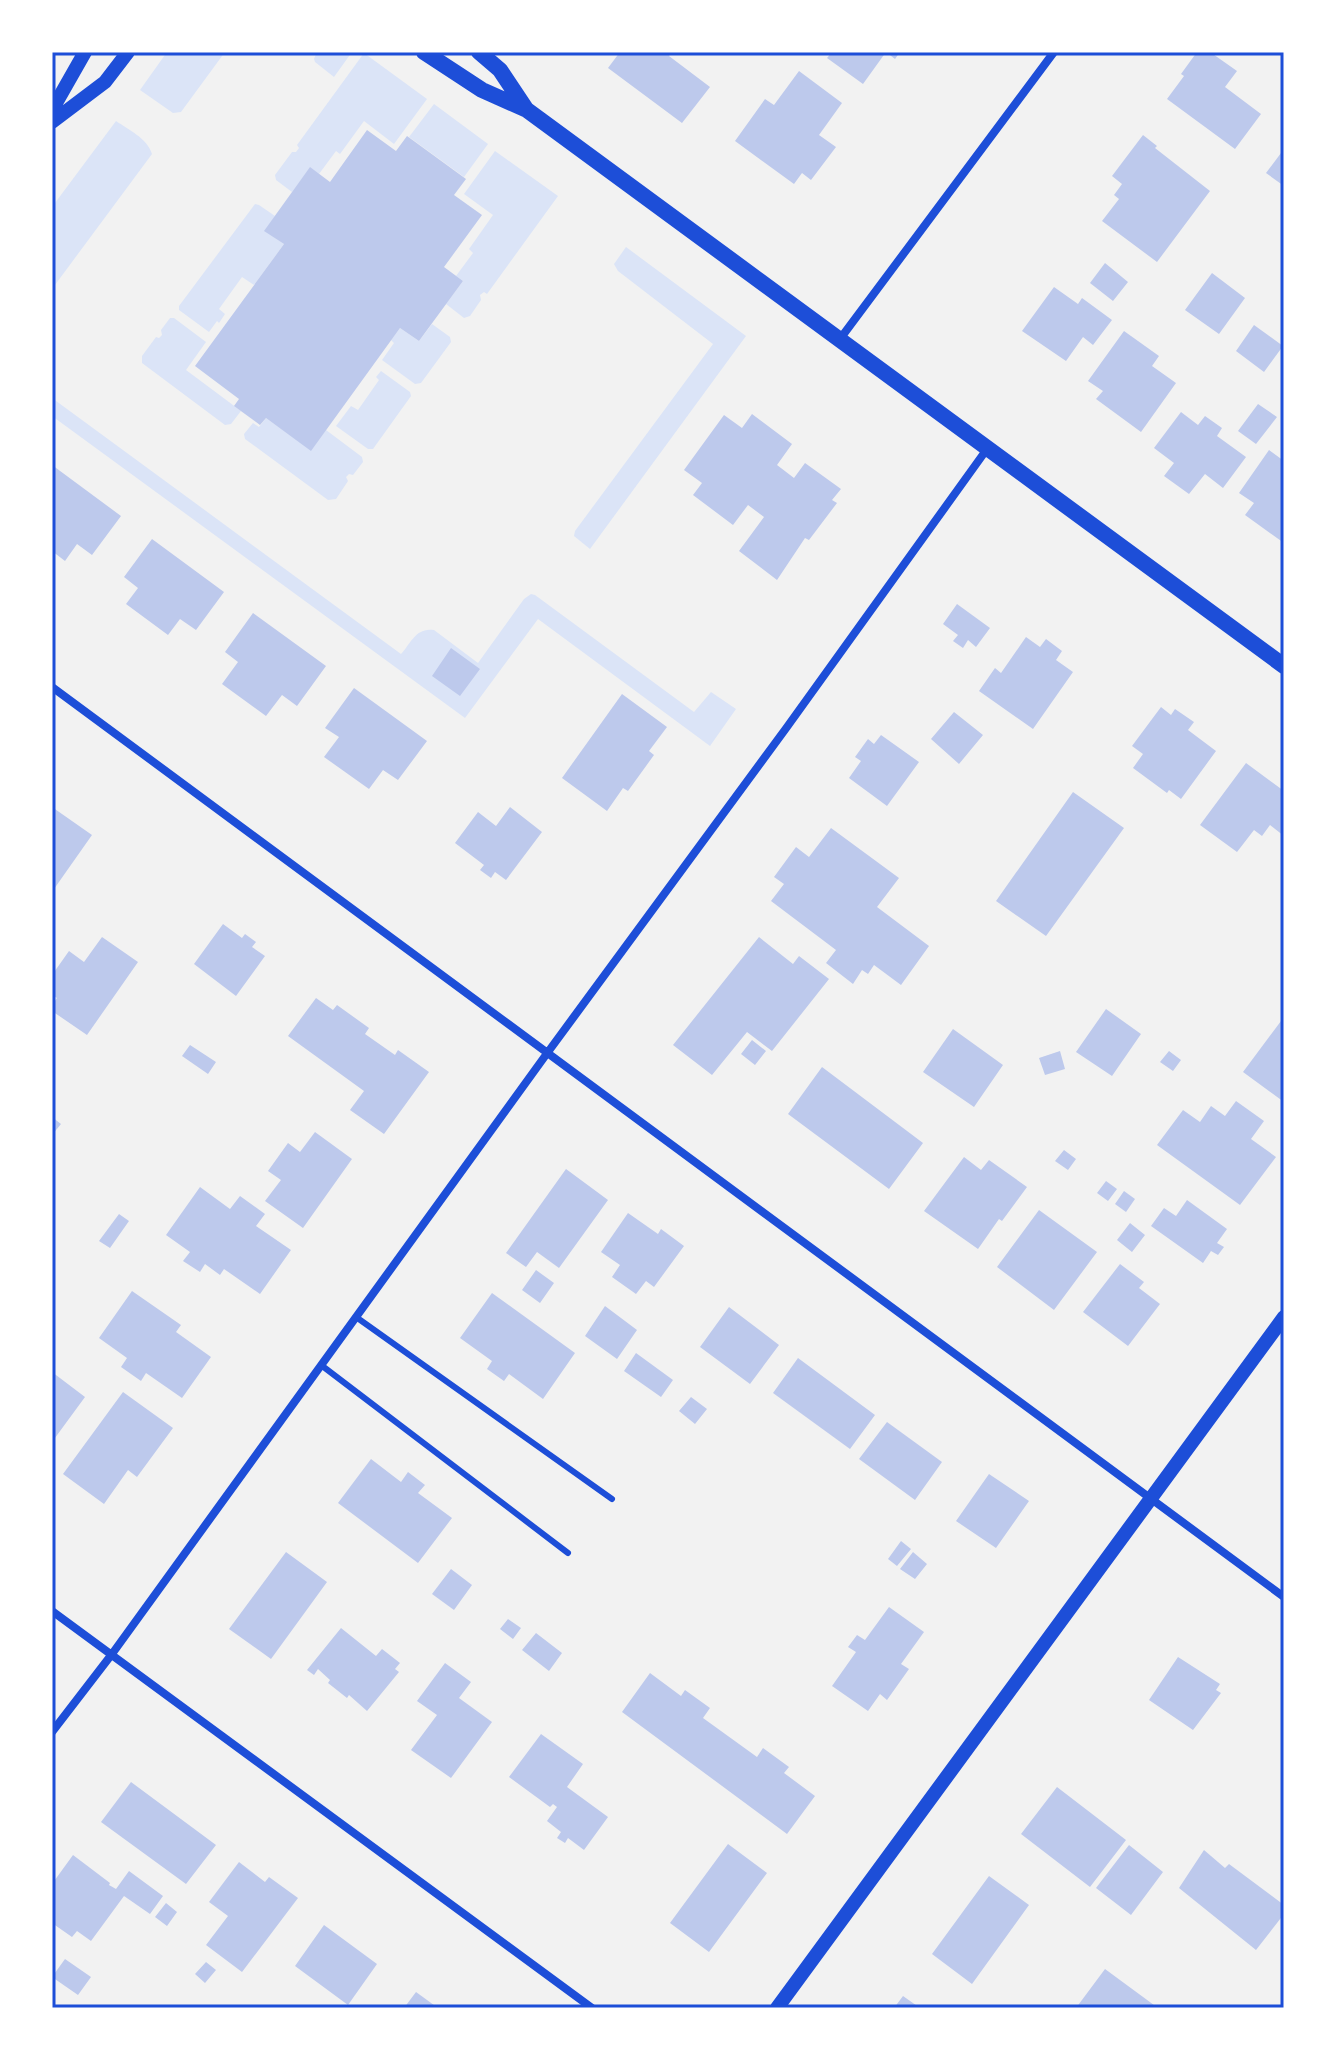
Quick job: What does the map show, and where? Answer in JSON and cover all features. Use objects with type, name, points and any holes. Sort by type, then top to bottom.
[{"type":"main road","points":[[424,52],[482,90],[527,110],[1284,666]]},
{"type":"main road","points":[[479,52],[500,70],[527,110]]},
{"type":"street","points":[[52,110],[85,52]]},
{"type":"street","points":[[52,122],[105,82],[128,52]]},
{"type":"street","points":[[840,339],[1054,52]]},
{"type":"street","points":[[52,1732],[112,1654],[988,448]]},
{"type":"street","points":[[52,687],[1284,1597]]},
{"type":"street","points":[[777,2008],[1284,1317]]},
{"type":"street","points":[[52,1611],[592,2008]]},
{"type":"lane","points":[[356,1317],[612,1499]]},
{"type":"lane","points":[[321,1365],[568,1553]]},
{"type":"shaded area","points":[[167,52],[225,52],[181,112],[173,113],[140,90]]},
{"type":"shaded area","points":[[317,52],[352,52],[334,77],[315,62]]},
{"type":"shaded area","points":[[364,53],[427,99],[394,144],[364,121],[340,154],[336,151],[319,174],[310,168],[292,192],[276,180],[275,175],[292,152],[299,148],[297,145]]},
{"type":"shaded area","points":[[434,104],[488,144],[464,177],[409,137]]},
{"type":"shaded area","points":[[116,121],[142,139],[152,154],[52,289],[52,207]]},
{"type":"shaded area","points":[[495,151],[558,196],[487,294],[484,292],[480,295],[481,300],[470,316],[464,318],[446,304],[463,281],[456,276],[473,253],[469,249],[493,215],[464,194]]},
{"type":"shaded area","points":[[255,204],[275,216],[265,231],[284,244],[254,285],[242,277],[219,309],[225,314],[209,332],[179,310],[179,306]]},
{"type":"shaded area","points":[[626,247],[746,336],[590,549],[574,536],[575,531],[713,344],[618,271],[614,264]]},
{"type":"shaded area","points":[[170,318],[206,342],[186,370],[241,411],[231,424],[225,425],[142,363],[142,356],[156,337],[162,335],[161,330]]},
{"type":"shaded area","points":[[432,324],[450,337],[451,342],[421,383],[415,384],[382,360],[400,328],[419,341]]},
{"type":"shaded area","points":[[381,371],[410,392],[411,396],[373,449],[368,449],[336,426],[351,406],[358,410],[379,380],[376,377]]},
{"type":"shaded area","points":[[52,398],[401,654],[418,633],[434,630],[478,663],[524,599],[531,594],[694,712],[711,692],[736,709],[710,746],[538,619],[465,718],[52,416]]},
{"type":"shaded area","points":[[266,418],[311,450],[326,430],[362,457],[363,462],[353,475],[346,477],[348,481],[336,499],[328,500],[245,439],[244,434],[253,423],[259,427]]},
{"type":"building","points":[[620,52],[672,52],[669,56],[710,87],[682,123],[608,68]]},
{"type":"building","points":[[832,52],[886,52],[863,84],[827,58]]},
{"type":"building","points":[[886,52],[900,52],[895,59]]},
{"type":"building","points":[[1197,52],[1210,52],[1237,71],[1225,87],[1261,114],[1235,149],[1167,99]]},
{"type":"building","points":[[799,71],[842,103],[819,135],[836,147],[811,180],[802,173],[794,184],[735,141],[765,99],[774,105]]},
{"type":"building","points":[[367,130],[396,151],[407,136],[466,179],[454,195],[482,215],[444,267],[463,281],[419,341],[400,328],[311,451],[266,418],[260,425],[234,406],[239,399],[195,366],[284,244],[264,231],[310,167],[330,182]]},
{"type":"building","points":[[1143,135],[1210,191],[1157,262],[1102,221],[1119,199],[1114,195],[1122,184],[1112,176]]},
{"type":"building","points":[[1284,149],[1284,186],[1266,173]]},
{"type":"building","points":[[1105,263],[1128,282],[1113,301],[1090,283]]},
{"type":"building","points":[[1212,273],[1245,298],[1219,334],[1185,310]]},
{"type":"building","points":[[1054,287],[1078,304],[1082,298],[1112,320],[1093,345],[1083,337],[1066,361],[1022,331]]},
{"type":"building","points":[[1254,325],[1283,346],[1264,372],[1236,351]]},
{"type":"building","points":[[1124,331],[1159,356],[1152,366],[1176,383],[1141,432],[1096,399],[1103,391],[1088,381]]},
{"type":"building","points":[[1258,404],[1277,417],[1256,444],[1238,431]]},
{"type":"building","points":[[1181,412],[1198,425],[1205,416],[1222,428],[1217,436],[1246,457],[1223,488],[1205,474],[1189,494],[1164,476],[1174,463],[1154,448]]},
{"type":"building","points":[[752,414],[792,444],[777,465],[794,478],[805,463],[841,489],[832,500],[837,503],[809,540],[805,538],[777,580],[739,551],[764,517],[748,505],[733,525],[693,495],[702,483],[684,470],[724,415],[742,428]]},
{"type":"building","points":[[1269,450],[1284,461],[1284,543],[1245,515],[1254,503],[1239,493]]},
{"type":"building","points":[[52,465],[121,516],[92,555],[77,544],[65,561],[52,551]]},
{"type":"building","points":[[152,539],[224,592],[196,630],[180,619],[168,635],[126,604],[138,588],[124,577]]},
{"type":"building","points":[[957,604],[990,628],[976,647],[968,640],[963,648],[953,641],[958,635],[943,624]]},
{"type":"building","points":[[253,613],[326,666],[297,706],[282,695],[266,716],[222,684],[238,662],[225,652]]},
{"type":"building","points":[[1026,637],[1040,647],[1046,639],[1062,651],[1056,660],[1073,672],[1033,729],[979,691],[995,668],[1001,673]]},
{"type":"building","points":[[451,648],[480,669],[460,696],[432,676]]},
{"type":"building","points":[[354,688],[427,741],[398,780],[383,770],[369,789],[324,757],[339,737],[325,728]]},
{"type":"building","points":[[622,694],[667,727],[649,751],[654,755],[628,791],[623,788],[607,811],[562,778]]},
{"type":"building","points":[[1161,707],[1171,715],[1175,709],[1194,722],[1188,730],[1216,751],[1181,799],[1169,790],[1167,793],[1133,768],[1143,754],[1132,746]]},
{"type":"building","points":[[954,712],[983,735],[959,764],[931,739]]},
{"type":"building","points":[[881,735],[919,762],[887,806],[849,778],[861,761],[855,757],[868,739],[874,744]]},
{"type":"building","points":[[1246,763],[1284,791],[1284,836],[1270,825],[1262,836],[1254,830],[1237,852],[1200,825]]},
{"type":"building","points":[[1073,792],[1124,828],[1046,936],[996,901]]},
{"type":"building","points":[[52,807],[92,835],[54,889],[52,888]]},
{"type":"building","points":[[510,807],[542,832],[506,880],[495,872],[491,878],[480,870],[484,865],[455,843],[478,812],[496,826]]},
{"type":"building","points":[[831,828],[899,878],[877,907],[929,946],[901,985],[874,965],[868,974],[862,970],[853,984],[826,963],[836,950],[771,901],[784,884],[774,877],[796,847],[809,857]]},
{"type":"building","points":[[223,924],[242,938],[245,934],[256,942],[252,947],[265,956],[236,996],[194,964]]},
{"type":"building","points":[[102,937],[138,962],[87,1035],[52,1011],[57,998],[52,995],[52,975],[69,951],[84,962]]},
{"type":"building","points":[[759,937],[793,964],[799,956],[829,979],[772,1051],[747,1032],[712,1075],[673,1045]]},
{"type":"building","points":[[316,998],[333,1010],[337,1005],[369,1028],[365,1034],[395,1055],[398,1050],[429,1072],[384,1134],[350,1110],[364,1091],[288,1036]]},
{"type":"building","points":[[1106,1009],[1141,1034],[1112,1076],[1076,1052]]},
{"type":"building","points":[[1284,1017],[1284,1102],[1243,1072]]},
{"type":"building","points":[[953,1029],[1003,1065],[974,1107],[923,1072]]},
{"type":"building","points":[[752,1040],[766,1051],[755,1065],[741,1054]]},
{"type":"building","points":[[190,1045],[216,1062],[208,1074],[182,1056]]},
{"type":"building","points":[[1060,1051],[1065,1069],[1045,1075],[1039,1058]]},
{"type":"building","points":[[1169,1051],[1181,1060],[1173,1071],[1160,1062]]},
{"type":"building","points":[[822,1067],[923,1143],[889,1189],[788,1114]]},
{"type":"building","points":[[1236,1101],[1264,1121],[1251,1139],[1276,1157],[1240,1205],[1157,1145],[1183,1110],[1200,1122],[1211,1106],[1225,1116]]},
{"type":"building","points":[[52,1117],[61,1124],[52,1135]]},
{"type":"building","points":[[315,1132],[352,1159],[303,1228],[265,1201],[281,1180],[268,1171],[288,1143],[300,1152]]},
{"type":"building","points":[[1064,1150],[1076,1159],[1068,1170],[1055,1161]]},
{"type":"building","points":[[964,1157],[981,1170],[989,1160],[1027,1187],[978,1249],[924,1211]]},
{"type":"building","points":[[566,1169],[608,1200],[559,1268],[537,1252],[526,1267],[506,1253]]},
{"type":"building","points":[[1106,1181],[1117,1189],[1108,1201],[1097,1193]]},
{"type":"building","points":[[200,1187],[230,1209],[240,1196],[265,1214],[256,1226],[291,1250],[260,1294],[224,1269],[220,1275],[205,1264],[200,1272],[183,1261],[190,1252],[166,1235]]},
{"type":"building","points":[[1124,1191],[1135,1199],[1126,1212],[1115,1204]]},
{"type":"building","points":[[1187,1200],[1227,1229],[1217,1243],[1224,1247],[1218,1255],[1211,1251],[1203,1263],[1151,1226],[1164,1208],[1176,1216]]},
{"type":"building","points":[[1039,1210],[1097,1252],[1054,1310],[997,1267]]},
{"type":"building","points":[[628,1213],[658,1234],[661,1229],[684,1246],[654,1287],[646,1281],[636,1294],[612,1277],[620,1265],[601,1252]]},
{"type":"building","points":[[119,1214],[129,1221],[110,1248],[99,1241]]},
{"type":"building","points":[[1130,1223],[1145,1235],[1132,1252],[1117,1240]]},
{"type":"building","points":[[1120,1264],[1144,1282],[1139,1288],[1160,1304],[1128,1346],[1083,1312]]},
{"type":"building","points":[[536,1270],[554,1283],[540,1303],[522,1290]]},
{"type":"building","points":[[132,1291],[181,1325],[176,1332],[211,1357],[182,1398],[146,1373],[141,1381],[121,1367],[127,1358],[99,1338]]},
{"type":"building","points":[[492,1293],[575,1353],[543,1399],[509,1374],[504,1381],[487,1369],[492,1361],[460,1338]]},
{"type":"building","points":[[605,1306],[637,1330],[617,1359],[585,1336]]},
{"type":"building","points":[[729,1307],[779,1345],[750,1384],[700,1347]]},
{"type":"building","points":[[636,1353],[673,1380],[661,1397],[624,1371]]},
{"type":"building","points":[[798,1358],[875,1415],[850,1449],[773,1393]]},
{"type":"building","points":[[52,1372],[85,1397],[52,1442]]},
{"type":"building","points":[[123,1392],[173,1428],[137,1477],[128,1470],[104,1504],[63,1474]]},
{"type":"building","points":[[691,1397],[707,1409],[695,1424],[679,1411]]},
{"type":"building","points":[[887,1422],[942,1462],[915,1500],[859,1459]]},
{"type":"building","points":[[371,1459],[401,1482],[408,1472],[425,1485],[418,1493],[452,1518],[418,1563],[338,1503]]},
{"type":"building","points":[[989,1474],[1029,1501],[996,1548],[956,1521]]},
{"type":"building","points":[[901,1541],[911,1549],[897,1566],[888,1559]]},
{"type":"building","points":[[286,1552],[327,1582],[271,1659],[229,1629]]},
{"type":"building","points":[[913,1552],[927,1564],[915,1579],[900,1569]]},
{"type":"building","points":[[451,1569],[472,1585],[454,1610],[432,1594]]},
{"type":"building","points":[[889,1607],[924,1632],[901,1664],[909,1669],[887,1700],[880,1694],[868,1711],[832,1686],[856,1652],[848,1647],[857,1635],[865,1640]]},
{"type":"building","points":[[508,1619],[521,1628],[513,1639],[500,1629]]},
{"type":"building","points":[[341,1628],[376,1656],[382,1649],[400,1663],[395,1669],[399,1672],[367,1711],[349,1695],[347,1698],[328,1683],[330,1680],[318,1669],[314,1675],[307,1670]]},
{"type":"building","points":[[536,1633],[562,1653],[549,1671],[522,1650]]},
{"type":"building","points":[[1178,1657],[1220,1684],[1216,1690],[1221,1693],[1193,1730],[1149,1700]]},
{"type":"building","points":[[445,1663],[471,1682],[459,1698],[492,1722],[451,1778],[411,1750],[437,1715],[417,1701]]},
{"type":"building","points":[[650,1673],[681,1696],[685,1690],[710,1708],[703,1718],[757,1757],[763,1748],[789,1767],[784,1773],[815,1796],[787,1834],[622,1712]]},
{"type":"building","points":[[541,1734],[583,1764],[567,1787],[608,1817],[584,1850],[568,1838],[565,1843],[557,1838],[561,1832],[547,1821],[557,1807],[553,1804],[550,1807],[509,1777]]},
{"type":"building","points":[[131,1782],[216,1845],[186,1884],[101,1822]]},
{"type":"building","points":[[1057,1787],[1126,1840],[1090,1887],[1021,1834]]},
{"type":"building","points":[[728,1844],[767,1873],[709,1952],[670,1923]]},
{"type":"building","points":[[1129,1845],[1163,1872],[1131,1915],[1096,1888]]},
{"type":"building","points":[[1204,1850],[1225,1868],[1229,1864],[1284,1905],[1284,1914],[1256,1950],[1179,1888]]},
{"type":"building","points":[[73,1855],[116,1889],[129,1871],[163,1896],[150,1914],[124,1896],[91,1941],[77,1931],[72,1937],[52,1923],[52,1884]]},
{"type":"building","points":[[239,1862],[265,1882],[269,1877],[298,1898],[242,1972],[206,1945],[228,1916],[209,1902]]},
{"type":"building","points":[[989,1876],[1029,1905],[972,1984],[932,1954]]},
{"type":"building","points":[[166,1903],[177,1912],[167,1926],[155,1917]]},
{"type":"building","points":[[324,1925],[377,1964],[348,2005],[295,1966]]},
{"type":"building","points":[[65,1959],[91,1977],[78,1995],[52,1977]]},
{"type":"building","points":[[206,1962],[216,1970],[205,1983],[195,1974]]},
{"type":"building","points":[[1105,1969],[1158,2008],[1076,2008]]},
{"type":"building","points":[[416,1992],[438,2008],[404,2008]]},
{"type":"building","points":[[903,1996],[920,2008],[894,2008]]}]
